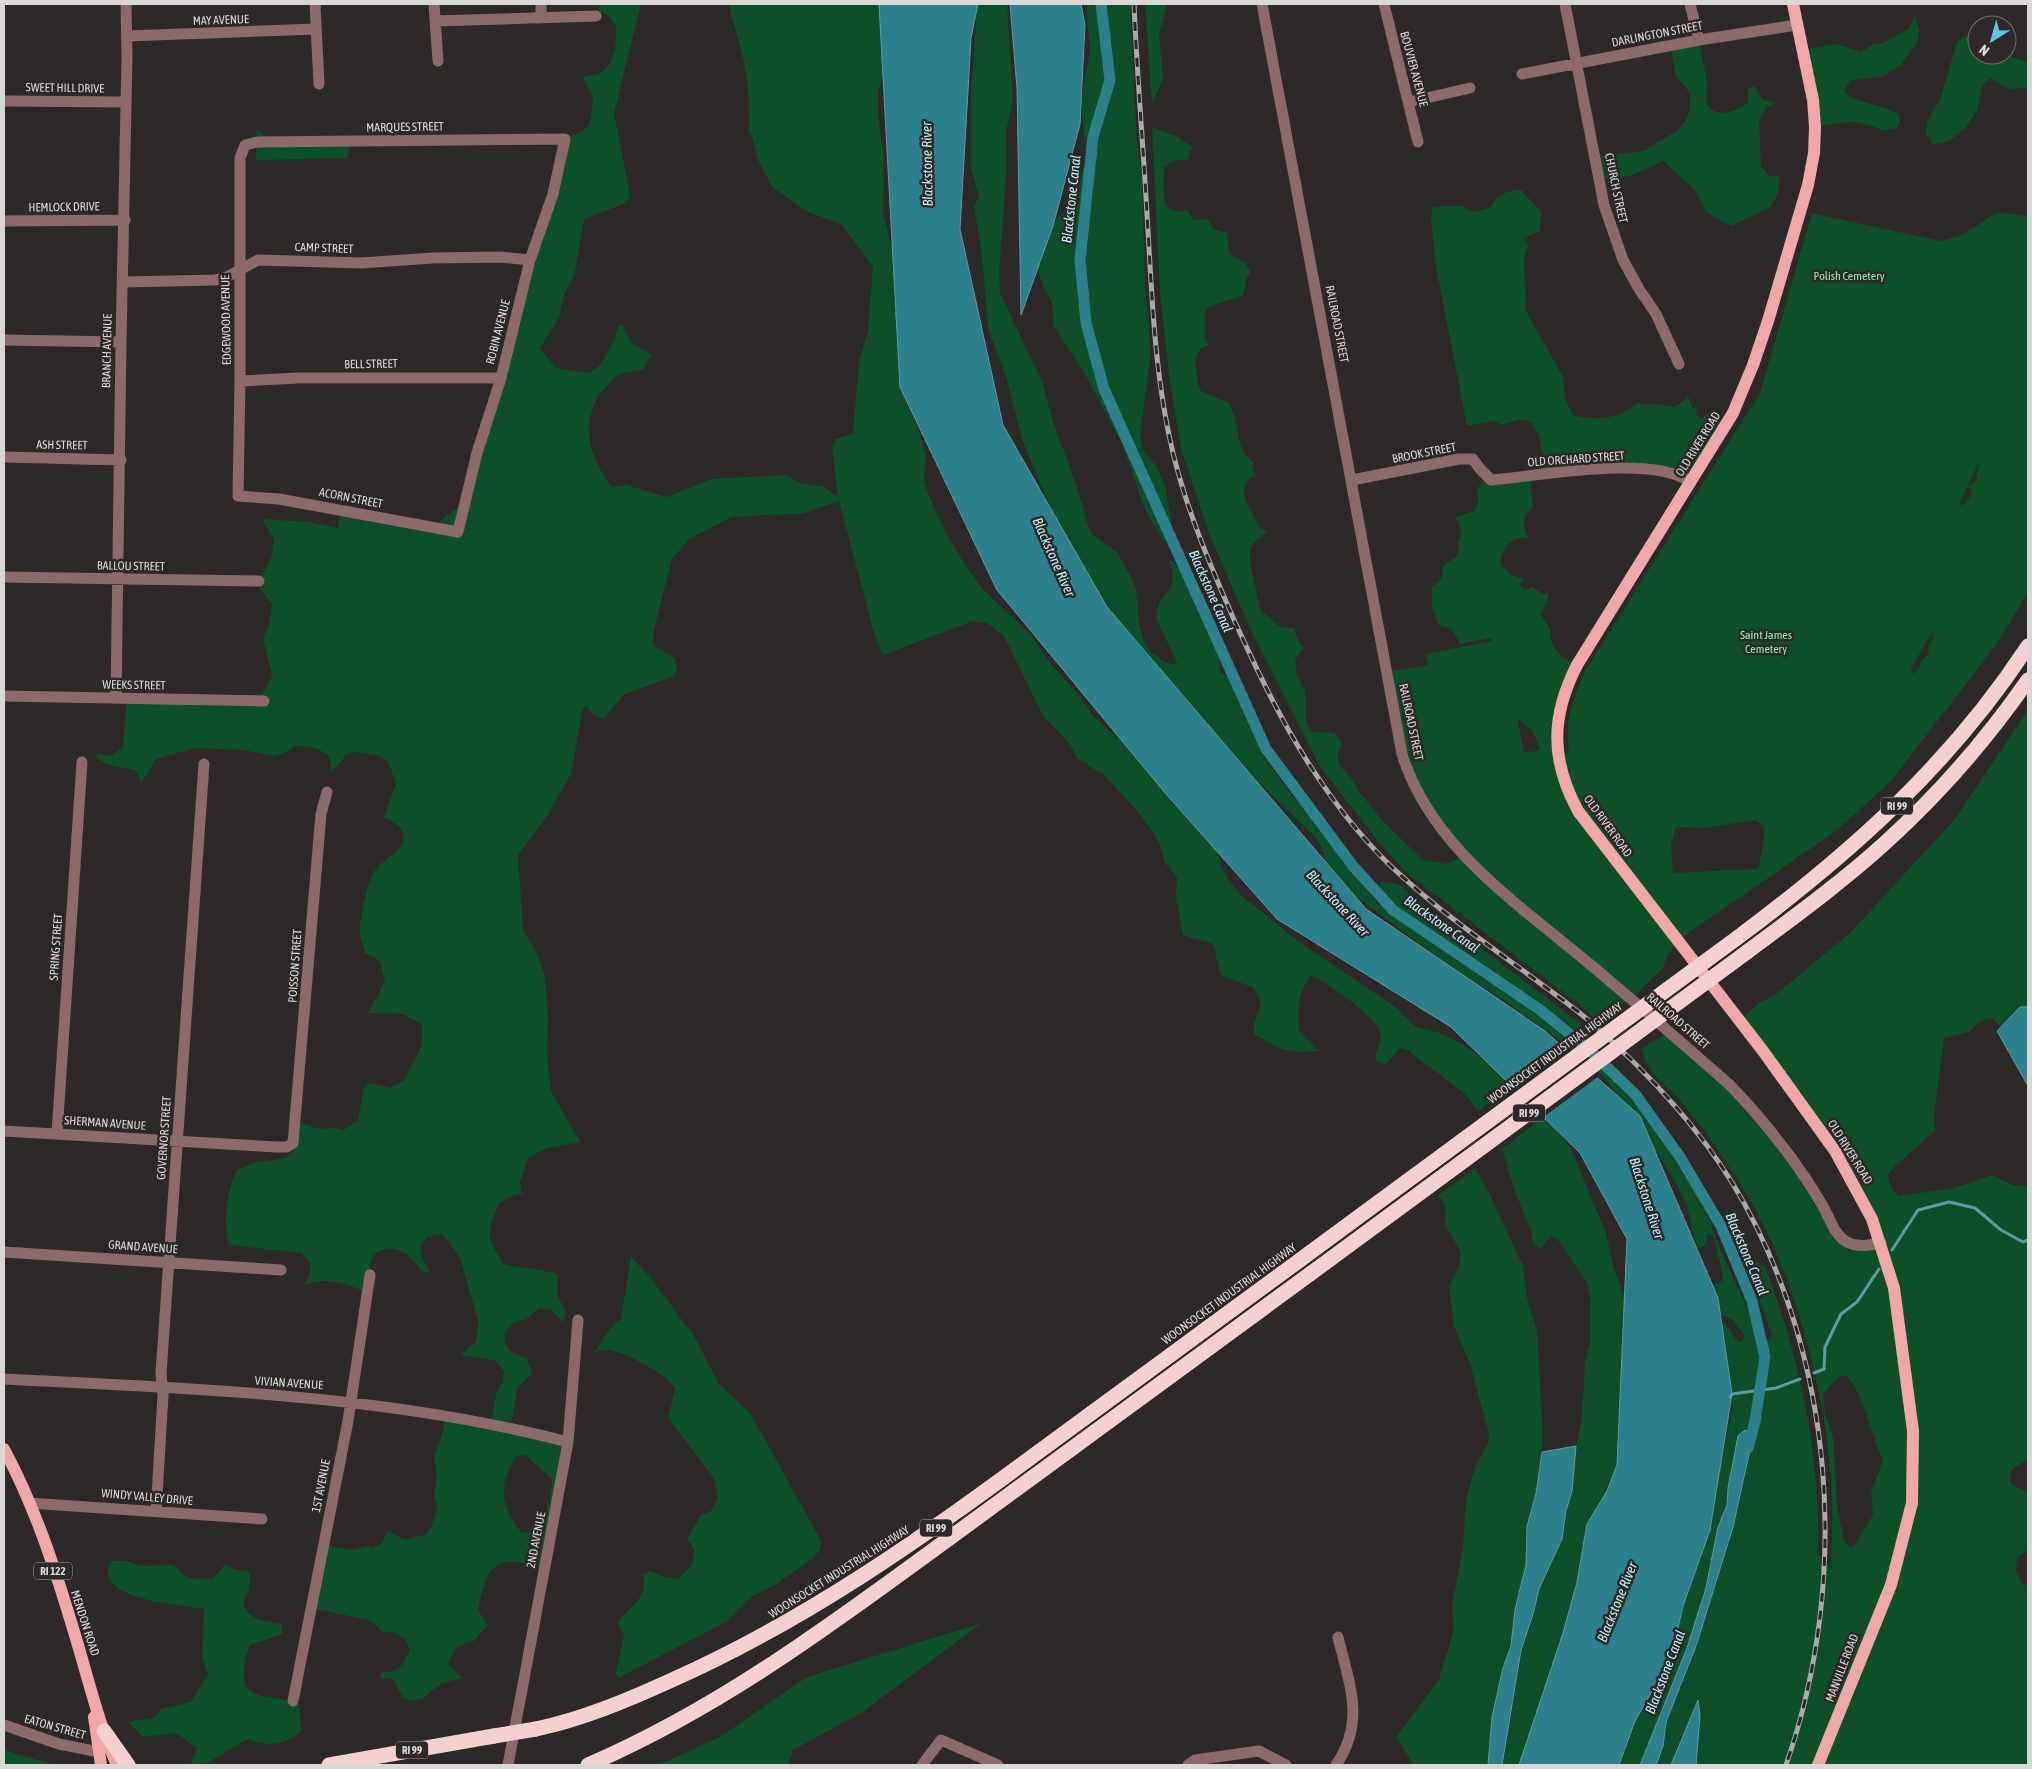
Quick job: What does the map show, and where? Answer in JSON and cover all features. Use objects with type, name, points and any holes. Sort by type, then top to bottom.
[{"type":"highway","name":"WOONSOCKET INDUSTRIAL HIGHWAY","points":[[329,1765],[536,1729],[590,1714],[683,1675],[780,1627],[855,1583],[929,1533],[1737,938],[1833,864],[1899,803],[1966,730],[2028,646]]},
{"type":"highway","name":"RI 99","points":[[588,1765],[629,1747],[700,1709],[799,1647],[1747,952],[1837,884],[1900,829],[1967,759],[2028,680]]},
{"type":"highway","points":[[104,1731],[128,1765]]},
{"type":"main road","name":"OLD RIVER ROAD","points":[[1793,4],[1813,100],[1815,128],[1808,185],[1768,322],[1750,374],[1733,413],[1568,683],[1562,696],[1558,721],[1558,754],[1562,776],[1574,805],[1592,831],[1763,1051],[1835,1151],[1862,1200],[1881,1242],[1894,1288],[1901,1329],[1914,1451],[1912,1503],[1901,1550],[1890,1581]]},
{"type":"main road","name":"MENDON ROAD","points":[[4,1449],[29,1503],[74,1630],[93,1697],[117,1765]]},
{"type":"main road","name":"MANVILLE ROAD","points":[[1818,1765],[1890,1581]]},
{"type":"main road","name":"MENDON ROAD","points":[[93,1697],[101,1765]]},
{"type":"street","name":"BRANCH AVENUE","points":[[116,698],[128,36],[126,4]]},
{"type":"street","points":[[315,4],[319,84]]},
{"type":"street","points":[[434,4],[438,62]]},
{"type":"street","points":[[541,4],[541,18]]},
{"type":"street","name":"RAILROAD STREET","points":[[1262,4],[1402,754],[1416,791],[1426,809],[1463,855],[1490,881],[1622,991],[1741,1096],[1769,1127],[1794,1160],[1836,1231],[1846,1242],[1857,1246],[1881,1242]]},
{"type":"street","name":"BOUVIER AVENUE","points":[[1384,4],[1398,68],[1409,102],[1418,142]]},
{"type":"street","name":"CHURCH STREET","points":[[1564,4],[1578,64],[1604,205],[1612,232],[1623,260],[1656,314],[1679,364]]},
{"type":"street","points":[[1690,4],[1699,40]]},
{"type":"street","points":[[435,22],[596,16]]},
{"type":"street","name":"DARLINGTON STREET","points":[[1522,74],[1699,40],[1797,25]]},
{"type":"street","name":"MAY AVENUE","points":[[128,36],[316,29]]},
{"type":"street","points":[[1409,102],[1470,88]]},
{"type":"street","name":"SWEET HILL DRIVE","points":[[4,101],[126,102]]},
{"type":"street","name":"MARQUES STREET","points":[[245,145],[258,142],[565,139]]},
{"type":"street","name":"ROBIN AVENUE","points":[[458,532],[477,453],[501,378],[530,260],[553,194],[565,139]]},
{"type":"street","name":"EDGEWOOD AVENUE","points":[[238,496],[240,158],[245,145]]},
{"type":"street","name":"HEMLOCK DRIVE","points":[[4,221],[124,220]]},
{"type":"street","name":"CAMP STREET","points":[[123,282],[215,280],[225,278],[258,260],[361,263],[432,258],[510,257],[530,260]]},
{"type":"street","points":[[4,340],[121,342]]},
{"type":"street","name":"BELL STREET","points":[[240,381],[298,378],[501,378]]},
{"type":"street","name":"ASH STREET","points":[[4,457],[121,460]]},
{"type":"street","name":"BROOK STREET","points":[[1352,480],[1460,459],[1473,459],[1491,480]]},
{"type":"street","name":"OLD ORCHARD STREET","points":[[1491,480],[1570,472],[1634,469],[1664,471],[1681,475],[1690,482]]},
{"type":"street","name":"ACORN STREET","points":[[238,496],[278,499],[458,532]]},
{"type":"street","name":"BALLOU STREET","points":[[4,577],[259,581]]},
{"type":"street","name":"WEEKS STREET","points":[[4,696],[264,701]]},
{"type":"street","name":"SPRING STREET","points":[[57,1133],[82,762]]},
{"type":"street","name":"GOVERNOR STREET","points":[[156,1512],[163,1387],[161,1373],[204,764]]},
{"type":"street","name":"POISSON STREET","points":[[293,1143],[321,814],[327,792]]},
{"type":"street","name":"SHERMAN AVENUE","points":[[4,1131],[277,1147],[287,1147],[293,1143]]},
{"type":"street","name":"GRAND AVENUE","points":[[4,1252],[281,1270]]},
{"type":"street","name":"1ST AVENUE","points":[[293,1701],[352,1401],[370,1275]]},
{"type":"street","name":"2ND AVENUE","points":[[509,1764],[568,1442],[578,1320]]},
{"type":"street","name":"VIVIAN AVENUE","points":[[4,1379],[163,1387],[352,1401],[516,1428],[568,1442]]},
{"type":"street","name":"WINDY VALLEY DRIVE","points":[[29,1503],[262,1519]]},
{"type":"street","points":[[1336,1765],[1351,1734],[1354,1708],[1352,1683],[1338,1637]]},
{"type":"street","name":"EATON STREET","points":[[4,1726],[59,1744],[99,1752]]},
{"type":"street","points":[[922,1765],[941,1740],[998,1765]]},
{"type":"street","points":[[1188,1765],[1195,1760],[1260,1751],[1286,1765]]},
{"type":"green space","points":[[600,4],[641,4],[614,113],[630,196],[626,203],[584,219],[574,276],[565,292],[559,317],[540,348],[556,368],[590,373],[601,364],[614,340],[619,324],[624,326],[628,337],[634,344],[651,354],[643,370],[630,372],[614,378],[597,399],[592,411],[589,424],[592,450],[597,463],[612,487],[626,485],[667,497],[711,479],[787,475],[799,483],[824,487],[838,497],[832,447],[835,439],[853,434],[859,361],[868,331],[873,266],[841,224],[808,212],[772,187],[758,160],[752,136],[749,133],[749,100],[746,71],[730,11],[730,4],[886,4],[883,73],[878,94],[879,125],[884,156],[883,213],[892,248],[906,403],[915,420],[926,455],[924,479],[928,494],[948,537],[982,588],[1031,635],[1048,661],[1079,695],[1093,716],[1142,760],[1214,839],[1221,865],[1229,881],[1242,896],[1299,942],[1394,1006],[1416,1027],[1437,1032],[1461,1043],[1517,1083],[1478,1111],[1464,1093],[1406,1049],[1400,1048],[1386,1064],[1377,1061],[1375,1054],[1381,1038],[1376,1025],[1350,1000],[1311,975],[1303,987],[1299,1001],[1299,1031],[1319,1051],[1299,1052],[1285,1050],[1254,1034],[1254,1022],[1261,1004],[1254,988],[1221,975],[1213,944],[1183,935],[1176,897],[1177,877],[1165,863],[1159,842],[1139,813],[1105,776],[1077,758],[1070,744],[1043,716],[1004,636],[987,623],[973,621],[883,655],[874,633],[839,501],[804,513],[732,517],[689,539],[672,559],[653,633],[654,645],[675,659],[677,669],[674,676],[623,695],[604,719],[594,715],[586,706],[582,711],[571,774],[548,815],[518,855],[523,930],[537,953],[545,978],[548,1016],[547,1056],[551,1092],[581,1142],[546,1148],[528,1158],[520,1182],[522,1194],[516,1194],[498,1204],[490,1229],[493,1247],[504,1264],[547,1271],[558,1275],[557,1294],[566,1313],[563,1323],[552,1310],[540,1308],[525,1320],[514,1323],[509,1327],[505,1337],[507,1347],[512,1352],[527,1358],[532,1374],[518,1387],[511,1424],[565,1435],[547,1570],[513,1561],[501,1563],[495,1567],[486,1580],[478,1610],[488,1625],[474,1641],[464,1643],[457,1648],[450,1660],[449,1665],[462,1678],[442,1683],[422,1699],[409,1701],[402,1695],[391,1678],[380,1679],[381,1672],[396,1670],[402,1664],[410,1651],[406,1640],[393,1631],[384,1633],[369,1620],[316,1609],[327,1546],[352,1550],[367,1546],[372,1548],[381,1544],[388,1531],[405,1540],[427,1534],[438,1506],[434,1497],[437,1473],[434,1457],[442,1435],[446,1413],[492,1419],[497,1391],[503,1382],[504,1371],[494,1360],[460,1355],[475,1343],[479,1324],[460,1258],[442,1234],[427,1237],[420,1248],[422,1259],[430,1270],[426,1273],[420,1270],[408,1256],[397,1250],[385,1249],[373,1256],[370,1263],[370,1294],[331,1281],[315,1282],[307,1285],[305,1283],[310,1274],[311,1264],[301,1253],[229,1245],[226,1226],[228,1197],[237,1170],[253,1163],[283,1159],[293,1152],[300,1123],[319,1129],[336,1128],[344,1130],[358,1120],[364,1088],[369,1083],[391,1088],[404,1080],[422,1045],[422,1024],[403,1014],[368,1013],[385,981],[380,961],[365,953],[360,935],[366,893],[374,872],[377,867],[397,851],[403,840],[400,828],[384,817],[396,784],[389,763],[377,755],[355,752],[347,754],[332,772],[329,756],[318,749],[296,745],[286,752],[274,756],[244,750],[195,748],[156,759],[141,784],[137,771],[106,764],[96,757],[99,754],[112,756],[123,746],[127,699],[257,703],[272,676],[263,638],[269,625],[272,604],[257,585],[271,558],[274,540],[262,519],[309,522],[338,528],[340,514],[434,526],[468,499],[502,370],[513,380],[505,370],[534,261],[566,162],[555,142],[581,132],[590,125],[593,97],[583,78],[605,70],[614,54],[616,31],[614,22],[606,14],[598,10]],"holes":[[[525,1455],[552,1479],[551,1494],[545,1514],[532,1532],[522,1533],[509,1514],[504,1495],[506,1476],[517,1456]]]},
{"type":"green space","points":[[977,4],[1007,4],[1013,99],[1006,131],[1007,163],[999,272],[1000,293],[1042,381],[1053,422],[1076,484],[1089,529],[1093,535],[1117,552],[1136,589],[1139,623],[1144,642],[1152,653],[1166,663],[1178,665],[1156,618],[1159,603],[1172,586],[1173,572],[1169,559],[1190,578],[1218,647],[1221,674],[1235,677],[1235,693],[1262,754],[1290,793],[1314,819],[1345,864],[1378,904],[1441,949],[1493,980],[1583,1047],[1575,1051],[1496,995],[1471,982],[1338,883],[1327,866],[1321,845],[1315,837],[1238,762],[1155,688],[1061,544],[1049,504],[1023,442],[1007,380],[988,328],[982,254],[974,206],[979,196],[971,169],[971,97]]},
{"type":"green space","points":[[1086,4],[1130,4],[1137,143],[1142,180],[1145,284],[1151,352],[1140,434],[1143,450],[1157,467],[1165,486],[1172,524],[1164,542],[1144,507],[1122,443],[1085,374],[1054,327],[1052,302],[1044,289],[1035,260],[1036,245],[1059,217],[1072,206],[1083,169],[1086,153],[1081,103],[1090,51]]},
{"type":"green space","points":[[1145,4],[1167,4],[1159,35],[1163,79],[1152,104]]},
{"type":"green space","points":[[1915,15],[1919,31],[1918,41],[1901,65],[1884,76],[1852,80],[1846,86],[1845,92],[1863,102],[1898,114],[1900,121],[1897,128],[1884,130],[1854,121],[1819,126],[1808,49],[1836,44],[1861,52],[1875,43],[1881,44],[1909,29]]},
{"type":"green space","points":[[1967,35],[1967,65],[2017,65],[2017,58],[2028,62],[2028,88],[2008,89],[1991,78],[1982,86],[1977,111],[1965,128],[1948,142],[1933,144],[1926,133],[1927,122],[1941,97],[1957,42]]},
{"type":"green space","points":[[1699,42],[1707,84],[1707,102],[1713,111],[1724,113],[1739,108],[1748,102],[1748,89],[1754,86],[1763,100],[1777,103],[1766,108],[1759,122],[1761,166],[1769,176],[1780,177],[1777,196],[1770,207],[1731,226],[1706,212],[1695,190],[1663,161],[1630,176],[1603,179],[1600,156],[1644,151],[1678,130],[1685,121],[1690,109],[1690,93],[1676,76],[1671,49]]},
{"type":"green space","points":[[1152,127],[1178,137],[1192,147],[1188,160],[1174,160],[1164,167],[1164,191],[1167,205],[1171,209],[1178,211],[1187,210],[1194,220],[1208,219],[1213,229],[1227,233],[1232,255],[1242,261],[1251,272],[1247,277],[1243,295],[1205,310],[1205,338],[1209,344],[1200,349],[1195,360],[1198,385],[1201,391],[1229,403],[1233,411],[1240,444],[1247,457],[1254,462],[1252,467],[1255,475],[1248,481],[1244,493],[1260,528],[1268,532],[1250,547],[1250,563],[1260,609],[1280,627],[1293,628],[1300,644],[1304,648],[1295,660],[1297,676],[1305,690],[1306,724],[1313,732],[1334,733],[1342,744],[1337,755],[1339,765],[1354,781],[1357,789],[1382,820],[1423,860],[1447,864],[1464,855],[1431,806],[1412,768],[1402,734],[1392,674],[1394,671],[1428,665],[1425,654],[1493,641],[1489,638],[1460,644],[1452,629],[1439,625],[1432,609],[1432,587],[1442,578],[1443,566],[1457,556],[1459,549],[1457,544],[1462,533],[1456,517],[1474,511],[1479,500],[1477,489],[1490,473],[1497,477],[1530,480],[1533,507],[1526,514],[1524,521],[1528,538],[1512,541],[1503,552],[1500,563],[1510,574],[1523,579],[1520,585],[1525,590],[1532,587],[1544,595],[1547,592],[1549,595],[1541,615],[1551,630],[1552,643],[1558,652],[1579,668],[1568,699],[1563,722],[1562,734],[1566,754],[1569,752],[1568,730],[1571,710],[1585,671],[1760,393],[1812,213],[1940,241],[1961,236],[1996,213],[2028,216],[2028,592],[1997,644],[1891,781],[1836,831],[1681,938],[1667,956],[1663,968],[1637,993],[1597,1023],[1589,1012],[1407,873],[1380,844],[1319,765],[1254,637],[1210,536],[1181,448],[1170,382],[1160,293]],"holes":[[[1979,462],[1976,481],[1969,486],[1972,494],[1963,505],[1959,505]],[[1933,631],[1933,639],[1928,647],[1929,654],[1921,661],[1920,667],[1915,673],[1912,673],[1911,668]],[[1517,718],[1533,731],[1540,750],[1524,753]],[[1755,820],[1764,827],[1764,839],[1758,869],[1673,873],[1671,845],[1675,829],[1683,827],[1704,828]]]},
{"type":"green space","points":[[257,130],[271,141],[352,140],[347,158],[256,160]]},
{"type":"green space","points":[[1521,190],[1541,211],[1540,231],[1524,238],[1528,245],[1524,259],[1526,311],[1563,377],[1565,399],[1573,415],[1589,418],[1607,417],[1624,412],[1638,403],[1646,405],[1660,404],[1671,407],[1678,405],[1688,396],[1693,409],[1697,406],[1696,414],[1702,419],[1707,414],[1723,421],[1693,479],[1666,472],[1545,474],[1539,434],[1530,421],[1518,420],[1501,425],[1495,421],[1467,426],[1435,261],[1431,220],[1433,207],[1460,206],[1475,212],[1491,207],[1497,198],[1507,192]]},
{"type":"green space","points":[[2028,710],[2028,1032],[2015,1037],[1991,1018],[1983,1020],[1969,1032],[1944,1038],[1934,1115],[1935,1131],[1895,1166],[1888,1175],[1891,1188],[1899,1196],[1954,1188],[1992,1175],[2012,1185],[2028,1187],[2028,1459],[2011,1470],[2010,1483],[2028,1493],[2028,1550],[2017,1557],[2016,1572],[2023,1584],[2028,1585],[2028,1765],[1696,1765],[1700,1716],[1684,1732],[1671,1765],[1656,1765],[1663,1746],[1666,1722],[1696,1646],[1733,1527],[1728,1488],[1727,1505],[1718,1527],[1706,1588],[1687,1648],[1640,1765],[1619,1765],[1635,1721],[1671,1658],[1683,1606],[1710,1530],[1717,1481],[1733,1405],[1713,1322],[1725,1323],[1738,1342],[1742,1342],[1745,1336],[1732,1319],[1716,1313],[1712,1286],[1722,1281],[1723,1276],[1714,1238],[1707,1233],[1706,1244],[1700,1249],[1696,1245],[1687,1206],[1678,1187],[1640,1124],[1601,1074],[1593,1068],[1599,1063],[1632,1095],[1673,1153],[1683,1175],[1699,1194],[1721,1251],[1759,1333],[1767,1341],[1772,1336],[1756,1290],[1747,1250],[1753,1260],[1765,1267],[1788,1336],[1806,1408],[1816,1481],[1818,1554],[1831,1568],[1832,1503],[1825,1427],[1818,1386],[1796,1305],[1782,1267],[1749,1198],[1733,1172],[1689,1111],[1651,1070],[1641,1049],[1669,1032],[1761,1111],[1781,1136],[1841,1232],[1853,1240],[1875,1243],[1875,1213],[1861,1184],[1835,1141],[1743,1018],[1759,1003],[1775,995],[1849,934],[1955,819]],"holes":[[[1844,1375],[1850,1379],[1861,1399],[1883,1460],[1871,1493],[1873,1515],[1855,1544],[1850,1548],[1844,1541],[1837,1506],[1833,1437],[1825,1415],[1823,1394],[1836,1379]]]},
{"type":"green space","points":[[1381,882],[1397,884],[1581,1024],[1589,1040],[1479,962],[1412,920],[1399,910],[1378,887]]},
{"type":"green space","points":[[1548,1114],[1572,1151],[1606,1233],[1613,1266],[1628,1306],[1617,1440],[1617,1465],[1607,1491],[1587,1524],[1577,1582],[1563,1633],[1519,1765],[1502,1765],[1521,1650],[1539,1589],[1562,1539],[1566,1511],[1572,1491],[1576,1446],[1582,1418],[1585,1362],[1590,1343],[1591,1299],[1587,1283],[1558,1240],[1551,1236],[1540,1249],[1533,1243],[1531,1231],[1514,1189],[1502,1149]]},
{"type":"green space","points":[[1475,1169],[1484,1182],[1523,1266],[1527,1298],[1537,1331],[1543,1438],[1536,1494],[1527,1526],[1526,1565],[1515,1610],[1511,1646],[1503,1668],[1492,1717],[1488,1765],[1414,1765],[1396,1737],[1439,1679],[1454,1629],[1452,1606],[1463,1547],[1466,1499],[1476,1464],[1488,1444],[1489,1434],[1470,1364],[1454,1327],[1449,1286],[1459,1265],[1461,1252],[1445,1225],[1446,1207],[1438,1195]]},
{"type":"green space","points":[[631,1257],[650,1277],[694,1336],[719,1384],[751,1414],[821,1541],[820,1550],[812,1559],[775,1585],[751,1597],[726,1622],[618,1678],[616,1673],[624,1635],[617,1622],[633,1607],[641,1595],[644,1582],[643,1575],[650,1571],[663,1577],[678,1579],[692,1565],[695,1550],[687,1539],[701,1515],[711,1511],[718,1499],[714,1478],[668,1418],[675,1388],[670,1382],[646,1365],[626,1355],[608,1350],[594,1353],[609,1330],[621,1319]]},
{"type":"green space","points":[[111,1561],[127,1561],[140,1566],[173,1565],[188,1578],[213,1579],[225,1564],[236,1570],[250,1571],[249,1589],[243,1604],[246,1610],[254,1617],[264,1621],[281,1624],[283,1634],[250,1645],[245,1663],[245,1683],[256,1694],[299,1704],[301,1730],[289,1739],[276,1744],[255,1742],[248,1739],[207,1763],[190,1765],[197,1748],[176,1733],[143,1737],[128,1722],[154,1718],[161,1709],[191,1702],[208,1675],[202,1657],[204,1609],[167,1604],[127,1593],[117,1587],[109,1578],[108,1570]]},
{"type":"green space","points":[[982,1623],[861,1713],[793,1750],[788,1765],[651,1765],[667,1761],[720,1737],[807,1677]]},
{"type":"green space","points":[[4,1750],[54,1765],[4,1765]]},
{"type":"water","name":"Blackstone River","points":[[879,4],[978,4],[971,38],[960,229],[1003,425],[1107,607],[1366,909],[1545,1031],[1640,1116],[1718,1298],[1732,1394],[1710,1530],[1683,1606],[1671,1658],[1635,1721],[1619,1765],[1519,1765],[1563,1633],[1577,1582],[1587,1524],[1607,1491],[1617,1465],[1627,1239],[1580,1153],[1451,1027],[1277,919],[1166,794],[997,590],[900,387]]},
{"type":"water","points":[[1010,4],[1081,4],[1085,25],[1080,124],[1053,226],[1021,315],[1017,88]]},
{"type":"water","points":[[2020,1007],[2028,1007],[2028,1086],[1997,1031]]},
{"type":"water","points":[[1745,1430],[1753,1436],[1733,1527],[1696,1646],[1666,1722],[1663,1746],[1656,1765],[1640,1765],[1687,1648],[1706,1588],[1718,1527],[1727,1505],[1728,1488],[1738,1436]]},
{"type":"water","points":[[1576,1446],[1572,1491],[1566,1511],[1562,1539],[1539,1589],[1521,1650],[1502,1765],[1488,1765],[1492,1717],[1503,1668],[1511,1646],[1515,1610],[1526,1565],[1527,1526],[1536,1494],[1542,1452]]},
{"type":"water","points":[[1698,1700],[1700,1716],[1696,1765],[1671,1765]]},
{"type":"pier","points":[[1567,1047],[1599,1076],[1541,1119],[1510,1088]]},
{"type":"waterway","name":"Blackstone Canal","points":[[1101,4],[1110,80],[1093,137],[1080,260],[1086,323],[1104,389],[1266,749],[1353,866],[1393,910],[1539,1009],[1586,1047],[1635,1094],[1680,1157],[1721,1226],[1752,1301],[1765,1357],[1755,1421],[1748,1448]]},
{"type":"waterway","points":[[1892,1250],[1918,1210],[1949,1202],[1975,1208],[2001,1230],[2023,1242],[2028,1240]]},
{"type":"waterway","points":[[1814,1373],[1824,1369],[1825,1347],[1841,1314],[1857,1302],[1879,1269]]},
{"type":"waterway","points":[[1730,1397],[1732,1394],[1776,1388],[1800,1379]]},
{"type":"railway","points":[[1134,4],[1152,304],[1158,364],[1167,423],[1179,475],[1200,539],[1235,622],[1269,694],[1288,730],[1319,780],[1353,825],[1391,867],[1475,936],[1590,1021],[1634,1062],[1670,1100],[1719,1162],[1733,1184],[1768,1250],[1794,1321],[1812,1394],[1822,1469],[1825,1545],[1820,1620],[1807,1694],[1786,1765]]},
{"type":"park label","name":"Polish Cemetery","points":[[1849,276]]},
{"type":"park label","name":"Saint James Cemetery","points":[[1766,642]]}]
